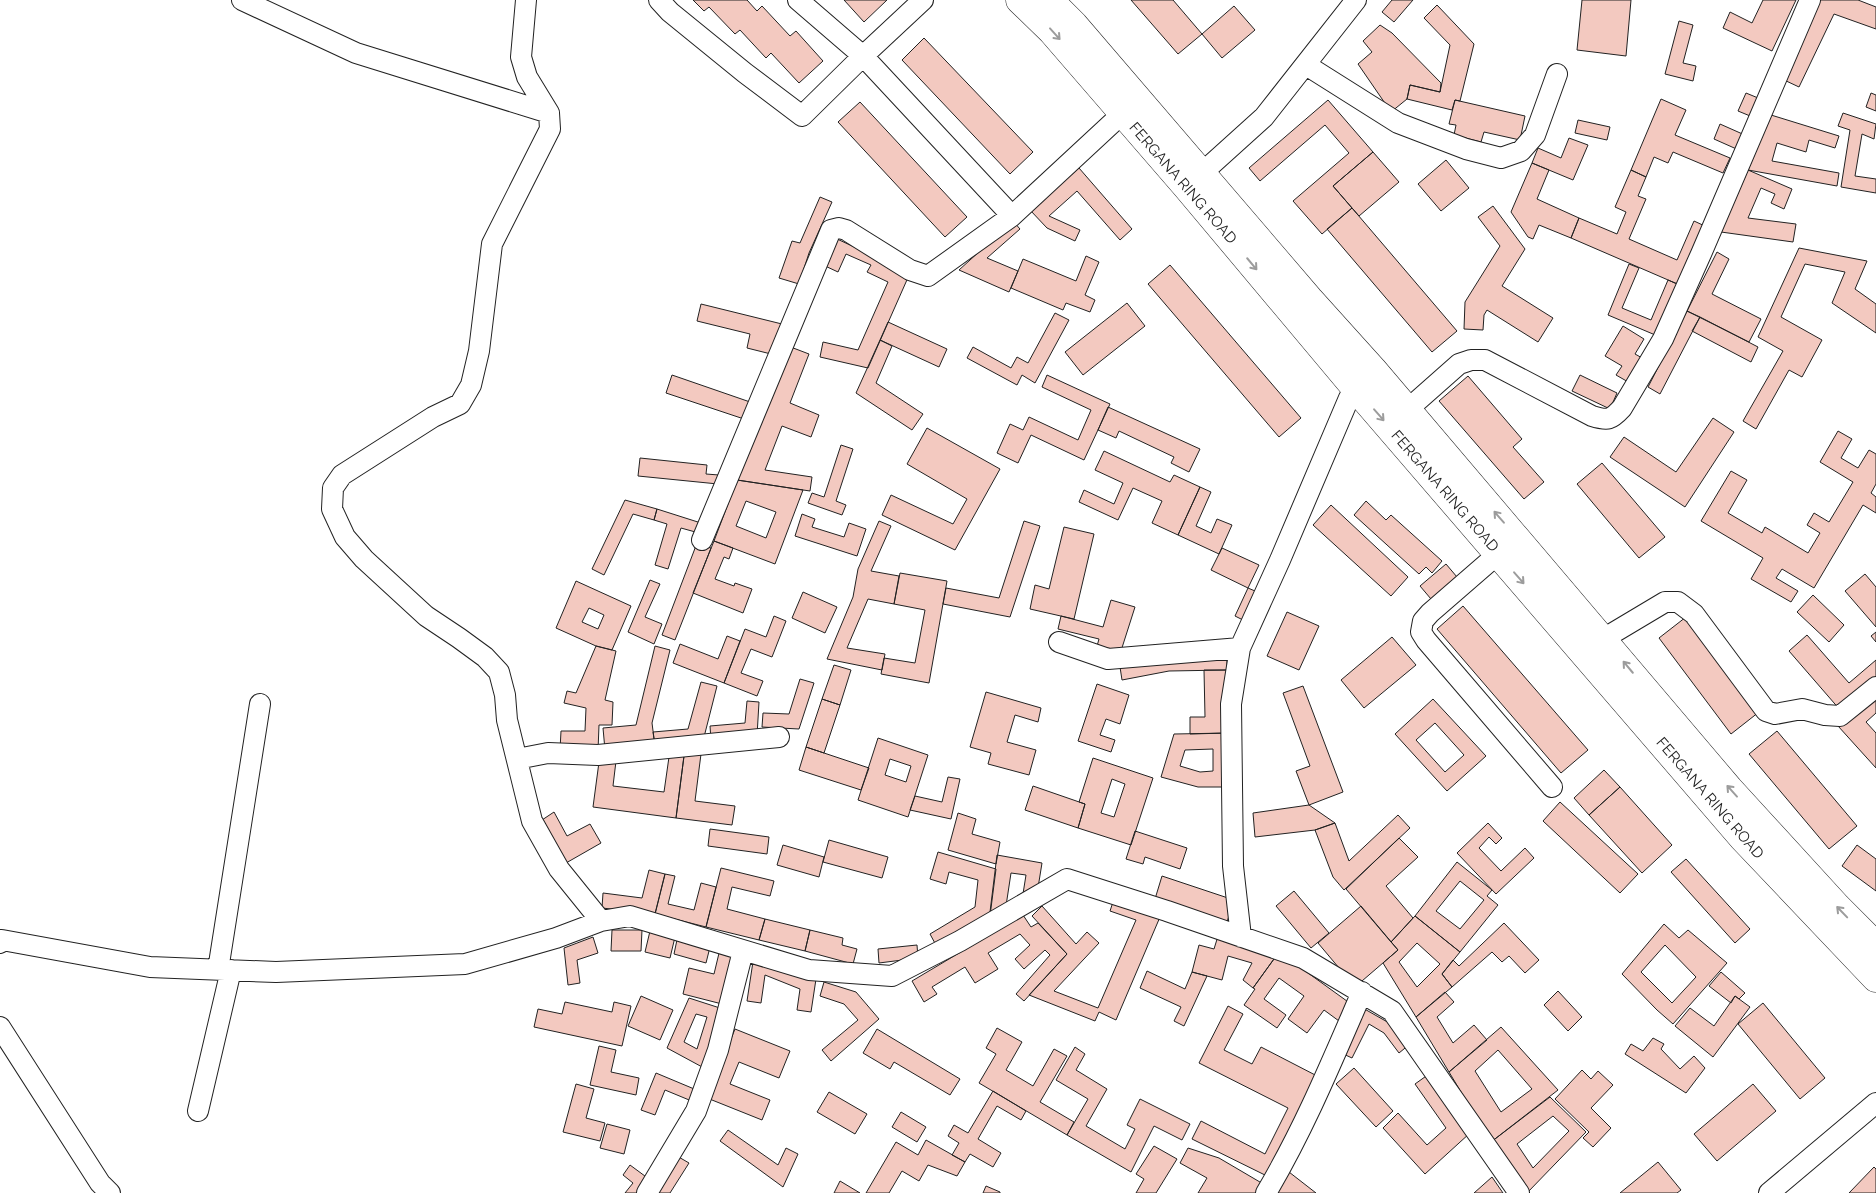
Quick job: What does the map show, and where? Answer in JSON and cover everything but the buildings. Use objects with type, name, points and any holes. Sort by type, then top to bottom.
[{"type":"highway","name":"FERGANA RING ROAD","points":[[1020,0],[1052,31],[1123,113],[1195,180],[1407,410],[1604,638],[1730,788],[1837,907],[1876,946]]},
{"type":"highway","name":"FERGANA RING ROAD","points":[[1050,0],[1074,25],[1143,106],[1195,180],[1358,391],[1743,838],[1876,978]]},
{"type":"street","points":[[242,0],[356,53],[549,113]]},
{"type":"street","points":[[526,0],[521,57],[527,77],[549,113],[550,129],[492,244],[479,351],[471,385],[460,404],[433,417],[342,474],[333,488],[332,509],[345,537],[364,559],[426,616],[485,657],[498,672],[505,695],[506,720],[532,821],[559,869],[601,921]]},
{"type":"street","points":[[660,0],[670,12],[802,116],[923,0]]},
{"type":"street","points":[[798,0],[863,56],[1012,216]]},
{"type":"street","points":[[1195,180],[1264,117],[1356,0]]},
{"type":"street","points":[[1407,410],[1459,364],[1472,360],[1485,360],[1592,416],[1604,420],[1614,417],[1622,408],[1663,339],[1702,254],[1810,0]]},
{"type":"street","points":[[1306,65],[1398,122],[1466,149],[1501,158],[1521,152],[1535,135],[1557,74]]},
{"type":"street","points":[[702,540],[826,237],[831,230],[838,228],[846,230],[910,270],[928,276],[1012,216],[1123,113]]},
{"type":"street","points":[[1240,937],[1233,866],[1231,704],[1240,648],[1349,398],[1358,391]]},
{"type":"street","points":[[1498,554],[1430,613],[1423,621],[1421,632],[1552,786]]},
{"type":"street","points":[[1604,638],[1665,602],[1678,602],[1694,614],[1766,711],[1775,714],[1802,709],[1825,715],[1840,716],[1876,687]]},
{"type":"street","points":[[1059,642],[1108,659],[1240,648]]},
{"type":"street","points":[[198,1111],[225,970],[260,704]]},
{"type":"street","points":[[517,759],[548,753],[598,754],[779,737]]},
{"type":"street","points":[[0,943],[2,940],[150,968],[276,972],[465,964],[556,938],[601,921],[630,916],[809,970],[892,976],[960,941],[1067,879],[1303,958],[1392,1011],[1519,1193]]},
{"type":"street","points":[[647,1193],[696,1111],[718,1050],[743,950]]},
{"type":"street","points":[[1266,1193],[1316,1099],[1362,992]]},
{"type":"street","points":[[0,1027],[100,1183],[110,1193]]},
{"type":"street","points":[[1769,1193],[1876,1102]]}]
